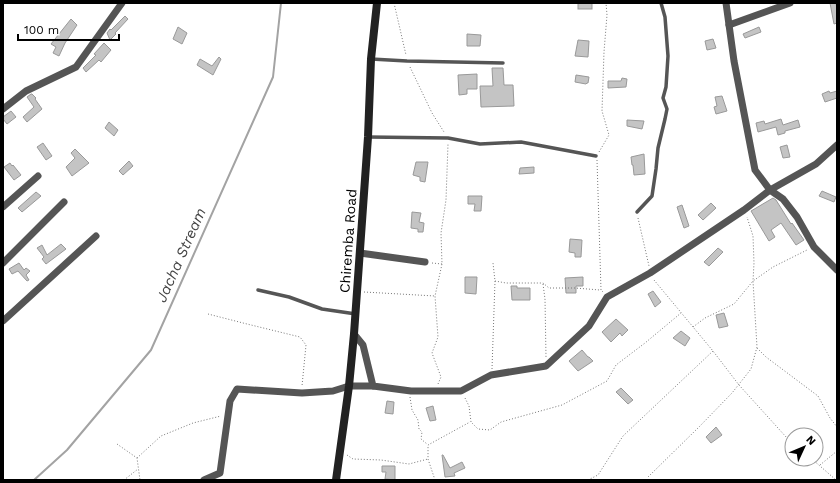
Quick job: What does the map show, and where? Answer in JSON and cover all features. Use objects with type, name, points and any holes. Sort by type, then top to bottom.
[{"type":"main road","name":"Chiremba Road","points":[[336,480],[349,386],[358,291],[368,137],[371,60],[377,3]]},
{"type":"street","points":[[3,109],[26,91],[76,67],[122,3]]},
{"type":"street","points":[[726,3],[734,61],[755,170],[770,190],[783,199],[798,217],[814,247],[837,270]]},
{"type":"street","points":[[729,25],[790,3]]},
{"type":"street","points":[[204,480],[220,473],[230,401],[238,390],[302,393],[332,391],[349,386],[373,386],[411,391],[460,391],[492,375],[546,366],[589,326],[607,297],[650,273],[744,210],[770,190],[816,164],[837,145]]},
{"type":"street","points":[[3,206],[38,176]]},
{"type":"street","points":[[3,263],[64,202]]},
{"type":"street","points":[[3,322],[96,236]]},
{"type":"street","points":[[360,253],[425,262]]},
{"type":"street","points":[[354,334],[363,345],[373,386]]},
{"type":"lane","points":[[637,212],[652,196],[658,148],[665,119],[666,109],[663,98],[666,87],[668,56],[665,17],[661,3]]},
{"type":"lane","points":[[371,60],[503,63]]},
{"type":"lane","points":[[368,137],[448,138],[480,144],[521,142],[596,156]]},
{"type":"lane","points":[[258,290],[289,297],[322,309],[356,314]]},
{"type":"path","points":[[394,3],[407,62],[432,113],[448,138],[446,200],[441,233],[442,264],[435,296],[438,337],[432,353],[441,377],[435,391]]},
{"type":"path","points":[[606,3],[607,15],[602,111],[610,135],[596,156],[601,290],[607,297]]},
{"type":"path","points":[[648,477],[705,421],[751,369],[757,347],[753,281],[753,236],[744,210]]},
{"type":"path","points":[[637,212],[650,273],[653,278],[713,351],[738,385],[784,435]]},
{"type":"path","points":[[693,327],[705,318],[734,304],[753,281],[773,267],[814,247]]},
{"type":"path","points":[[425,262],[442,264]]},
{"type":"path","points":[[492,375],[495,281],[493,263]]},
{"type":"path","points":[[495,281],[506,283],[543,284],[549,288],[601,290]]},
{"type":"path","points":[[543,284],[545,299],[546,366]]},
{"type":"path","points":[[358,291],[435,296]]},
{"type":"path","points":[[460,391],[469,406],[471,422],[474,427],[478,429],[490,430],[501,422],[562,405],[607,381],[616,365],[681,313]]},
{"type":"path","points":[[208,314],[300,337],[306,345],[302,393]]},
{"type":"path","points":[[757,347],[766,357],[818,396],[830,418],[837,427]]},
{"type":"path","points":[[588,480],[598,475],[623,436],[713,351]]},
{"type":"path","points":[[411,391],[410,400],[412,410],[418,420],[419,429],[422,432],[421,439],[428,445],[428,459],[435,480]]},
{"type":"path","points":[[136,458],[161,436],[193,423],[228,414]]},
{"type":"path","points":[[428,445],[471,422]]},
{"type":"path","points":[[117,444],[136,458],[140,480]]},
{"type":"path","points":[[340,450],[353,459],[381,460],[409,464],[428,459]]},
{"type":"path","points":[[824,462],[837,452]]},
{"type":"path","points":[[822,467],[836,480]]},
{"type":"path","points":[[124,480],[138,469]]},
{"type":"building","points":[[578,3],[592,3],[592,9],[578,9]]},
{"type":"building","points":[[830,3],[836,3],[837,23],[834,24]]},
{"type":"building","points":[[125,16],[128,19],[110,40],[107,33]]},
{"type":"building","points":[[71,19],[77,25],[65,43],[59,56],[53,53],[56,47],[51,44]]},
{"type":"building","points":[[178,27],[187,33],[182,44],[173,39]]},
{"type":"building","points":[[759,27],[761,32],[745,38],[743,34]]},
{"type":"building","points":[[467,34],[481,35],[480,46],[467,46]]},
{"type":"building","points":[[713,39],[716,48],[707,50],[705,41]]},
{"type":"building","points":[[578,40],[589,41],[588,57],[575,56]]},
{"type":"building","points":[[104,43],[111,50],[101,62],[99,60],[86,72],[83,68],[96,55],[94,54]]},
{"type":"building","points":[[219,57],[221,59],[213,75],[197,65],[200,59],[212,66]]},
{"type":"building","points":[[492,68],[503,68],[504,85],[513,85],[514,106],[481,107],[480,86],[493,86]]},
{"type":"building","points":[[477,74],[477,89],[467,89],[467,94],[459,95],[458,75]]},
{"type":"building","points":[[576,75],[589,77],[588,83],[575,82]]},
{"type":"building","points":[[622,78],[627,79],[626,87],[608,88],[608,81],[621,81]]},
{"type":"building","points":[[829,91],[830,93],[837,91],[837,98],[825,102],[822,94]]},
{"type":"building","points":[[31,94],[36,98],[35,99],[42,109],[27,122],[23,117],[34,107],[27,97]]},
{"type":"building","points":[[722,96],[727,111],[716,114],[714,107],[717,106],[715,97]]},
{"type":"building","points":[[11,111],[16,117],[7,124],[3,117]]},
{"type":"building","points":[[781,119],[783,125],[798,120],[800,127],[785,131],[785,133],[778,135],[776,127],[758,132],[756,123],[764,121],[765,124]]},
{"type":"building","points":[[627,120],[644,121],[642,129],[627,126]]},
{"type":"building","points":[[109,122],[118,130],[114,136],[105,128]]},
{"type":"building","points":[[43,143],[52,156],[46,160],[37,147]]},
{"type":"building","points":[[787,145],[790,157],[783,158],[780,147]]},
{"type":"building","points":[[75,149],[89,163],[72,176],[66,167],[75,158],[71,153]]},
{"type":"building","points":[[644,154],[645,174],[634,175],[631,157]]},
{"type":"building","points":[[129,161],[133,166],[123,175],[119,171]]},
{"type":"building","points":[[416,162],[428,162],[425,182],[420,181],[420,177],[413,175]]},
{"type":"building","points":[[10,163],[21,175],[14,180],[4,167]]},
{"type":"building","points":[[534,167],[534,173],[519,174],[520,168]]},
{"type":"building","points":[[822,191],[836,197],[834,202],[819,196]]},
{"type":"building","points":[[36,192],[41,196],[22,212],[18,208]]},
{"type":"building","points":[[468,196],[482,196],[481,211],[474,211],[475,204],[468,204]]},
{"type":"building","points":[[773,198],[776,200],[791,224],[792,223],[804,240],[796,245],[781,223],[771,230],[775,237],[769,241],[751,211]]},
{"type":"building","points":[[711,203],[716,208],[703,220],[698,215]]},
{"type":"building","points":[[682,205],[689,226],[684,228],[677,207]]},
{"type":"building","points":[[412,212],[421,213],[419,222],[424,223],[423,232],[418,232],[418,229],[411,228]]},
{"type":"building","points":[[570,239],[582,240],[581,257],[575,257],[575,253],[569,252]]},
{"type":"building","points":[[61,244],[66,249],[46,264],[42,259],[44,257],[37,248],[42,245],[47,255]]},
{"type":"building","points":[[718,248],[723,252],[709,266],[704,262]]},
{"type":"building","points":[[19,263],[24,270],[26,268],[30,271],[26,275],[29,280],[27,281],[18,271],[12,274],[9,269]]},
{"type":"building","points":[[465,277],[477,277],[476,294],[465,293]]},
{"type":"building","points":[[583,277],[583,286],[576,286],[576,293],[566,293],[565,278]]},
{"type":"building","points":[[511,286],[517,286],[517,288],[530,288],[530,300],[512,300]]},
{"type":"building","points":[[653,291],[661,302],[655,307],[648,294]]},
{"type":"building","points":[[724,313],[728,326],[719,328],[716,315]]},
{"type":"building","points":[[616,319],[628,330],[622,336],[620,333],[611,342],[602,332]]},
{"type":"building","points":[[681,331],[690,338],[685,346],[673,338]]},
{"type":"building","points":[[582,350],[593,361],[578,371],[569,361]]},
{"type":"building","points":[[621,388],[633,400],[628,404],[616,392]]},
{"type":"building","points":[[387,401],[394,402],[393,414],[385,413]]},
{"type":"building","points":[[433,406],[436,420],[430,421],[426,408]]},
{"type":"building","points":[[716,427],[722,435],[711,443],[706,437]]},
{"type":"building","points":[[442,455],[450,468],[462,462],[465,468],[454,473],[455,476],[445,477]]},
{"type":"building","points":[[382,466],[395,466],[395,480],[385,479],[386,472],[382,472]]},
{"type":"waterway","name":"Jacha Stream","points":[[34,480],[67,450],[151,350],[273,77],[281,3]]}]
